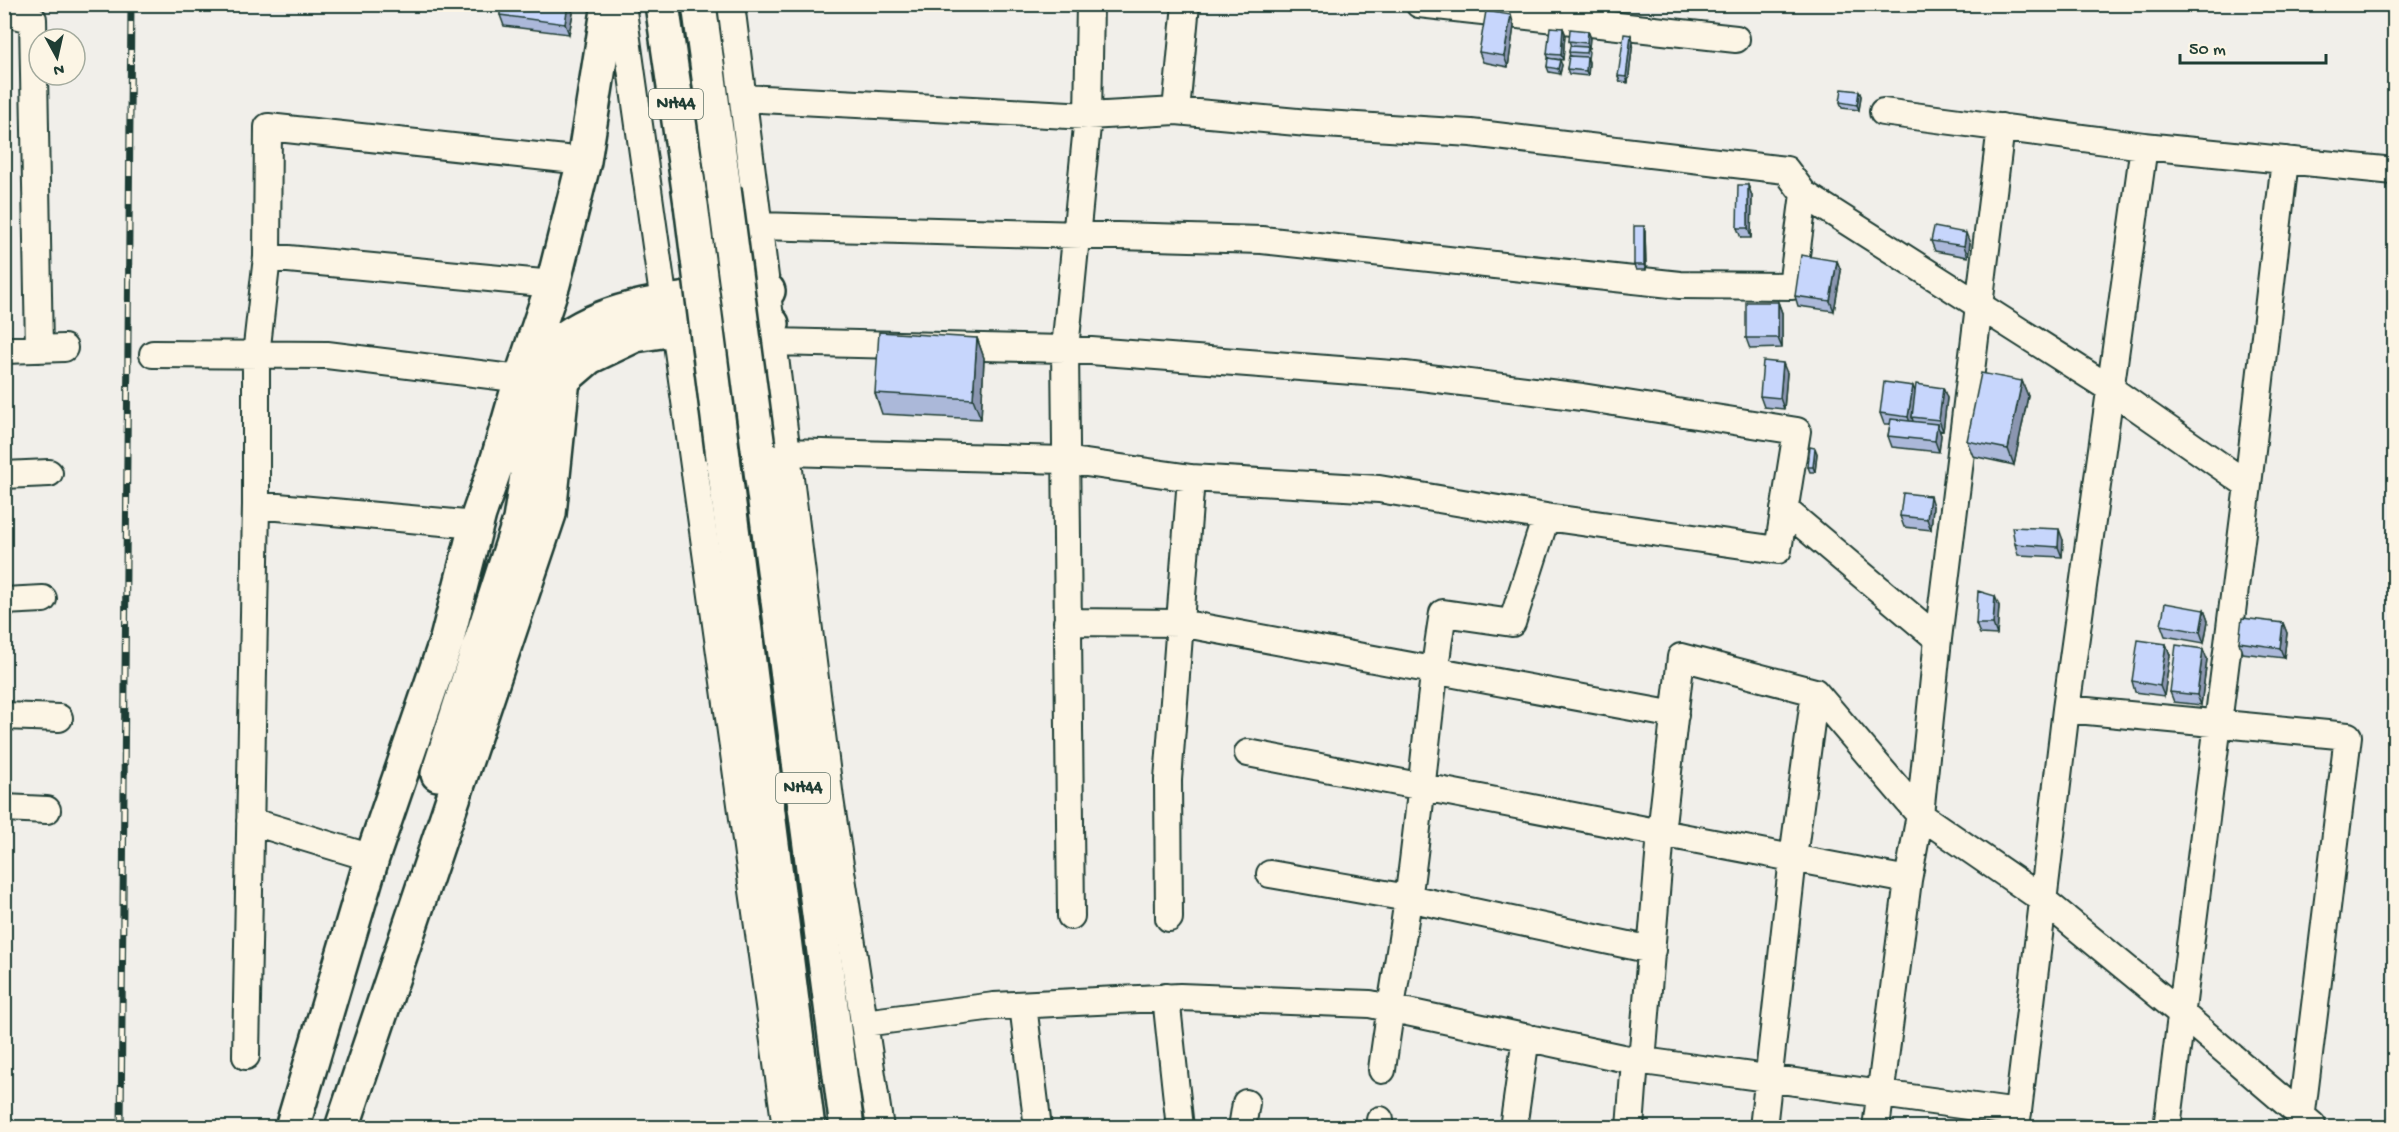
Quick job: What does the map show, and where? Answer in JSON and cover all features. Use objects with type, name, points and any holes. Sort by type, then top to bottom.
[{"type":"main road","points":[[326,1128],[520,520],[541,386],[553,284],[584,161],[609,4]]},
{"type":"main road","name":"NH44","points":[[662,4],[691,204],[808,1128]]},
{"type":"main road","name":"NH44","points":[[699,4],[724,189],[773,450],[848,1128]]},
{"type":"main road","points":[[292,1128],[372,858],[447,639],[476,525],[497,462],[541,386],[589,357],[670,316],[768,291]]},
{"type":"main road","points":[[670,316],[773,333]]},
{"type":"main road","points":[[342,1128],[549,514],[541,386]]},
{"type":"street","points":[[622,4],[670,316],[786,1128]]},
{"type":"street","points":[[731,4],[773,333],[773,450],[830,799],[880,1128]]},
{"type":"street","points":[[1071,916],[1065,349],[1088,116],[1090,4]]},
{"type":"street","points":[[1176,111],[1186,4]]},
{"type":"street","points":[[1419,4],[1736,39]]},
{"type":"street","points":[[4,13],[33,12],[51,348],[4,350]]},
{"type":"street","points":[[743,98],[1088,116],[1176,111],[1308,123],[1471,133],[1786,170],[1804,194],[2109,388],[2248,485]]},
{"type":"street","points":[[1883,112],[2144,146],[2394,171]]},
{"type":"street","points":[[246,1056],[256,505],[256,355],[267,257],[268,127],[584,161]]},
{"type":"street","points":[[1876,1128],[1908,880],[1920,815],[1938,639],[2001,127]]},
{"type":"street","points":[[864,1023],[1023,1005],[1166,997],[1370,1004],[1639,1060],[1881,1094],[2017,1120],[2066,708],[2144,146]]},
{"type":"street","points":[[2167,1128],[2248,485],[2285,160]]},
{"type":"street","points":[[759,226],[1262,240],[1680,285],[1792,286],[1804,194]]},
{"type":"street","points":[[267,257],[553,284]]},
{"type":"street","points":[[773,333],[1065,349],[1406,375],[1582,397],[1797,430],[1778,550],[1546,517],[1379,489],[1191,478],[1065,460],[773,450]]},
{"type":"street","points":[[153,354],[327,355],[541,386]]},
{"type":"street","points":[[4,475],[49,473]]},
{"type":"street","points":[[1169,918],[1168,780],[1191,478]]},
{"type":"street","points":[[256,505],[476,525]]},
{"type":"street","points":[[1784,509],[1938,639]]},
{"type":"street","points":[[1382,1070],[1389,1008],[1408,898],[1433,670],[1443,613],[1512,623],[1546,517]]},
{"type":"street","points":[[4,601],[43,599]]},
{"type":"street","points":[[1068,622],[1180,623],[1675,715]]},
{"type":"street","points":[[1630,1128],[1652,950],[1681,657],[1815,692],[1920,815],[2042,899],[2182,1014],[2306,1124]]},
{"type":"street","points":[[1763,1128],[1793,858],[1815,692]]},
{"type":"street","points":[[2066,708],[2348,736],[2306,1124]]},
{"type":"street","points":[[4,716],[59,718]]},
{"type":"street","points":[[1248,753],[1420,788],[1908,880]]},
{"type":"street","points":[[4,808],[47,810]]},
{"type":"street","points":[[250,821],[372,858]]},
{"type":"street","points":[[1270,874],[1408,898],[1652,950]]},
{"type":"street","points":[[1166,997],[1180,1128]]},
{"type":"street","points":[[1023,1005],[1038,1128]]},
{"type":"street","points":[[1513,1128],[1526,1037]]},
{"type":"street","points":[[1242,1128],[1246,1103]]},
{"type":"building","points":[[500,4],[568,4],[565,24],[500,15]]},
{"type":"building","points":[[1486,11],[1511,15],[1504,56],[1479,52]]},
{"type":"building","points":[[1550,27],[1563,28],[1561,55],[1547,54]]},
{"type":"building","points":[[1570,29],[1588,31],[1587,43],[1569,41]]},
{"type":"building","points":[[1624,34],[1631,35],[1626,77],[1618,76]]},
{"type":"building","points":[[1570,46],[1587,47],[1586,53],[1569,52]]},
{"type":"building","points":[[1569,56],[1587,57],[1586,71],[1567,69]]},
{"type":"building","points":[[1548,58],[1560,60],[1558,69],[1547,67]]},
{"type":"building","points":[[1842,89],[1859,91],[1857,105],[1840,102]]},
{"type":"building","points":[[1738,185],[1748,185],[1748,228],[1737,228]]},
{"type":"building","points":[[1634,226],[1644,226],[1644,265],[1634,265]]},
{"type":"building","points":[[1934,227],[1966,233],[1964,246],[1931,241]]},
{"type":"building","points":[[1801,255],[1837,261],[1830,301],[1795,296]]},
{"type":"building","points":[[1746,302],[1778,302],[1778,338],[1746,338]]},
{"type":"building","points":[[879,332],[977,338],[973,399],[875,393]]},
{"type":"building","points":[[1763,361],[1783,363],[1780,398],[1760,396]]},
{"type":"building","points":[[1981,373],[2022,381],[2008,449],[1967,441]]},
{"type":"building","points":[[1884,382],[1913,386],[1908,417],[1880,413]]},
{"type":"building","points":[[1916,384],[1943,388],[1939,420],[1912,417]]},
{"type":"building","points":[[1891,419],[1937,424],[1935,441],[1888,436]]},
{"type":"building","points":[[1810,447],[1815,448],[1813,467],[1808,467]]},
{"type":"building","points":[[1903,493],[1930,496],[1927,519],[1900,516]]},
{"type":"building","points":[[2012,527],[2059,529],[2058,547],[2015,544]]},
{"type":"building","points":[[1978,591],[1995,596],[1993,624],[1976,624]]},
{"type":"building","points":[[2165,603],[2204,610],[2200,632],[2161,625]]},
{"type":"building","points":[[2242,618],[2283,623],[2280,648],[2239,642]]},
{"type":"building","points":[[2138,640],[2166,644],[2160,686],[2132,681]]},
{"type":"building","points":[[2176,645],[2203,649],[2197,695],[2170,692]]},
{"type":"railway","points":[[121,1128],[131,4]]}]
